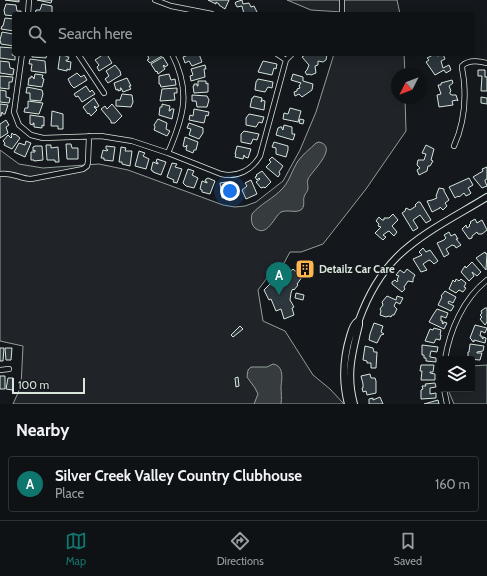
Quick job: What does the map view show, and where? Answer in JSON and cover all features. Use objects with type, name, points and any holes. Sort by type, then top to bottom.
[{"type":"street","points":[[28,12],[29,0]]},
{"type":"street","points":[[155,0],[171,6],[202,12]]},
{"type":"street","points":[[342,0],[342,12]]},
{"type":"street","points":[[22,56],[14,112],[20,127],[28,134],[36,137],[105,136],[132,141],[225,175],[245,172],[260,158],[286,60],[290,56]]},
{"type":"street","points":[[79,56],[104,93]]},
{"type":"street","points":[[168,153],[181,121],[184,102],[182,77],[173,56]]},
{"type":"street","points":[[280,56],[286,60]]},
{"type":"street","points":[[454,146],[460,129],[464,110],[462,66],[469,62],[487,63]]},
{"type":"street","points":[[0,174],[13,174],[24,179],[31,179],[83,169],[87,166],[88,162],[89,136]]},
{"type":"street","points":[[354,404],[347,368],[346,353],[354,324],[359,320],[379,279],[398,256],[416,241],[487,197]]},
{"type":"street","points":[[446,356],[448,342],[462,310],[472,294],[487,280]]},
{"type":"street","points":[[347,368],[345,389],[348,404]]},
{"type":"street","points":[[0,370],[10,369]]},
{"type":"street","points":[[445,392],[447,404]]},
{"type":"shaded area","points":[[287,0],[397,0],[400,12],[342,12],[311,10]]},
{"type":"shaded area","points":[[333,56],[404,56],[405,68],[391,68],[391,104],[405,104],[406,131],[366,189],[323,244],[301,252],[290,252],[283,265],[270,274],[258,290],[263,321],[285,331],[313,375],[330,389],[344,404],[13,404],[21,386],[23,346],[0,341],[0,150],[19,164],[43,168],[99,164],[128,170],[223,205],[235,207],[245,206],[256,202],[283,181],[300,150],[316,112]]},
{"type":"shaded area","points":[[319,142],[324,145],[326,149],[325,154],[308,179],[308,189],[304,197],[302,209],[298,211],[281,212],[267,229],[259,230],[255,228],[251,218],[252,214],[283,188],[300,158]]},
{"type":"shaded area","points":[[273,364],[279,367],[282,373],[281,404],[254,404],[258,394],[247,377],[248,370],[251,367],[267,367]]},
{"type":"shaded area","points":[[487,365],[487,404],[454,404],[449,392],[475,392],[475,366]]},
{"type":"building","points":[[5,0],[19,0],[19,2]]},
{"type":"building","points":[[37,0],[52,0],[51,3]]},
{"type":"building","points":[[208,0],[229,0],[225,9],[216,2],[216,4]]},
{"type":"building","points":[[242,0],[243,4],[249,3],[251,7],[254,6],[257,12],[244,12],[242,6],[237,7],[236,2]]},
{"type":"building","points":[[6,4],[16,5],[17,11],[21,12],[12,12],[12,16],[5,15],[4,10]]},
{"type":"building","points":[[42,4],[52,6],[52,12],[36,12],[36,10],[40,10]]},
{"type":"building","points":[[5,18],[12,19],[12,31],[1,29]]},
{"type":"building","points":[[2,32],[12,34],[12,46],[1,44],[0,40]]},
{"type":"building","points":[[0,47],[12,48],[12,56],[15,56],[15,60],[0,58]]},
{"type":"building","points":[[32,56],[46,56],[46,58]]},
{"type":"building","points":[[60,56],[69,57],[66,61],[71,62],[70,70],[67,69],[67,71],[58,69]]},
{"type":"building","points":[[101,56],[108,56],[112,63],[99,71],[97,67],[99,65],[95,60]]},
{"type":"building","points":[[148,56],[162,56],[150,63],[147,60],[149,59]]},
{"type":"building","points":[[200,56],[202,62],[192,66],[189,61],[185,63],[183,57]]},
{"type":"building","points":[[327,56],[326,60],[323,62],[318,61],[318,65],[315,66],[316,73],[311,75],[307,75],[305,72],[309,65],[302,57]]},
{"type":"building","points":[[431,56],[444,56],[445,59],[441,61],[443,68],[449,65],[451,70],[446,73],[444,70],[435,75],[426,62],[429,60],[427,58]]},
{"type":"building","points":[[163,57],[168,65],[165,67],[164,65],[163,66],[165,69],[158,74],[151,64]]},
{"type":"building","points":[[30,59],[45,61],[46,73],[31,71],[32,64],[29,64]]},
{"type":"building","points":[[0,61],[9,62],[10,68],[14,69],[13,75],[0,73]]},
{"type":"building","points":[[263,61],[277,64],[272,75],[258,72]]},
{"type":"building","points":[[115,65],[120,71],[121,75],[108,83],[105,79],[109,76],[106,71]]},
{"type":"building","points":[[205,65],[205,77],[191,81],[190,76],[193,75],[191,69]]},
{"type":"building","points":[[478,70],[485,70],[485,77],[487,77],[487,91],[481,91],[482,76],[478,76]]},
{"type":"building","points":[[77,73],[81,77],[84,75],[87,80],[74,88],[68,79]]},
{"type":"building","points":[[35,74],[43,75],[42,78],[44,79],[42,87],[28,85],[29,78],[31,78],[31,76],[34,79]]},
{"type":"building","points":[[169,74],[171,80],[175,79],[176,85],[161,87],[159,84],[159,76]]},
{"type":"building","points":[[293,74],[303,77],[303,81],[313,84],[312,90],[302,97],[299,94],[295,96],[294,92],[300,88],[299,86],[301,83],[291,80]]},
{"type":"building","points":[[0,76],[13,77],[12,82],[9,82],[9,89],[0,88]]},
{"type":"building","points":[[127,78],[131,89],[123,92],[121,88],[121,90],[116,90],[114,83]]},
{"type":"building","points":[[258,79],[273,82],[272,88],[268,87],[265,92],[255,90]]},
{"type":"building","points":[[452,80],[453,83],[449,86],[451,91],[450,94],[456,95],[458,101],[452,101],[453,105],[439,107],[437,95],[441,94],[438,85]]},
{"type":"building","points":[[198,81],[206,81],[206,84],[208,83],[208,92],[194,93],[193,86],[194,84],[197,84],[198,86]]},
{"type":"building","points":[[86,86],[90,92],[92,90],[95,94],[82,102],[78,96],[76,97],[74,94]]},
{"type":"building","points":[[27,87],[42,90],[43,94],[41,101],[30,100],[30,93],[26,93]]},
{"type":"building","points":[[177,88],[177,93],[174,93],[175,100],[160,101],[162,89]]},
{"type":"building","points":[[0,90],[6,91],[6,97],[10,98],[9,103],[0,102]]},
{"type":"building","points":[[122,94],[132,95],[133,102],[131,107],[116,106],[116,100],[120,100]]},
{"type":"building","points":[[192,95],[207,96],[209,100],[207,107],[197,107],[196,101],[192,101]]},
{"type":"building","points":[[254,96],[262,98],[261,102],[262,100],[265,101],[264,110],[250,107]]},
{"type":"building","points":[[481,97],[487,98],[487,104],[481,103]]},
{"type":"building","points":[[94,98],[99,106],[96,108],[95,106],[94,107],[97,110],[91,116],[83,107]]},
{"type":"building","points":[[28,101],[43,103],[39,114],[24,112],[25,108],[28,108]]},
{"type":"building","points":[[0,104],[8,105],[5,114],[2,112],[1,116],[0,116]]},
{"type":"building","points":[[112,104],[122,116],[115,123],[111,123],[101,109],[105,106],[107,109]]},
{"type":"building","points":[[162,104],[170,106],[169,111],[174,109],[172,119],[159,115]]},
{"type":"building","points":[[290,108],[301,111],[298,122],[283,119],[284,113],[288,114]]},
{"type":"building","points":[[194,109],[209,112],[208,116],[206,115],[204,123],[189,120],[190,115],[193,116]]},
{"type":"building","points":[[52,111],[63,114],[63,129],[58,129],[58,126],[51,126]]},
{"type":"building","points":[[249,114],[264,117],[262,123],[259,122],[256,127],[246,125],[246,118]]},
{"type":"building","points":[[30,115],[44,117],[44,126],[42,125],[42,128],[34,127],[34,123],[33,125],[30,124]]},
{"type":"building","points":[[158,119],[167,123],[166,129],[170,131],[167,136],[154,130],[154,125]]},
{"type":"building","points":[[300,119],[304,120],[303,124],[299,123]]},
{"type":"building","points":[[6,120],[9,125],[6,127],[8,133],[0,138],[0,124]]},
{"type":"building","points":[[189,123],[203,128],[203,133],[199,139],[189,135],[191,129],[187,128]]},
{"type":"building","points":[[284,125],[292,127],[292,134],[295,134],[293,140],[276,135],[278,128],[282,127],[283,130]]},
{"type":"building","points":[[244,131],[259,134],[257,140],[253,139],[251,144],[241,142],[241,134]]},
{"type":"building","points":[[12,133],[20,138],[12,149],[4,145],[5,143],[3,141],[8,135],[11,138]]},
{"type":"building","points":[[185,137],[198,142],[196,150],[194,150],[193,153],[186,150],[187,145],[185,147],[183,146]]},
{"type":"building","points":[[26,141],[31,143],[25,157],[14,152],[19,143],[25,145]]},
{"type":"building","points":[[274,142],[288,146],[286,157],[276,154],[276,148],[272,147]]},
{"type":"building","points":[[66,144],[71,144],[72,148],[78,148],[78,159],[67,159]]},
{"type":"building","points":[[46,145],[51,145],[51,148],[58,147],[59,162],[55,162],[55,160],[47,160]]},
{"type":"building","points":[[426,145],[434,149],[431,160],[433,161],[430,166],[428,166],[427,171],[419,175],[417,170],[420,168],[417,165],[418,160],[424,160],[426,154],[422,153]]},
{"type":"building","points":[[42,146],[43,160],[31,160],[31,152],[35,152],[35,150],[33,151],[33,147]]},
{"type":"building","points":[[106,146],[115,147],[113,161],[104,160],[104,158],[101,158],[103,150],[108,150],[106,149]]},
{"type":"building","points":[[237,146],[251,149],[248,158],[244,155],[243,159],[235,157]]},
{"type":"building","points":[[121,147],[126,148],[125,151],[132,151],[130,166],[119,162]]},
{"type":"building","points":[[139,151],[145,153],[143,156],[149,159],[146,169],[135,166]]},
{"type":"building","points":[[272,157],[283,166],[278,177],[266,167],[271,162],[269,160]]},
{"type":"building","points":[[157,159],[166,162],[161,175],[151,170],[153,162],[158,164],[156,162]]},
{"type":"building","points":[[172,163],[177,164],[175,167],[182,169],[177,183],[173,182],[174,180],[167,177]]},
{"type":"building","points":[[487,167],[487,179],[485,181],[487,186],[482,188],[473,177],[483,171],[482,169]]},
{"type":"building","points":[[188,169],[194,171],[192,175],[198,178],[194,188],[186,186],[183,183]]},
{"type":"building","points":[[262,171],[271,182],[265,188],[261,188],[256,182],[260,179],[259,178],[257,180],[255,177]]},
{"type":"building","points":[[208,178],[215,181],[210,194],[202,192],[200,189],[202,181],[207,183],[205,181]]},
{"type":"building","points":[[469,178],[473,185],[468,188],[471,193],[466,196],[464,193],[455,198],[449,187]]},
{"type":"building","points":[[251,180],[257,194],[246,199],[242,190],[247,186],[245,183]]},
{"type":"building","points":[[226,182],[226,186],[232,187],[233,197],[222,198],[220,183]]},
{"type":"building","points":[[439,188],[444,189],[449,200],[445,203],[447,206],[443,210],[440,207],[432,212],[427,201],[437,198],[436,196]]},
{"type":"building","points":[[420,202],[431,220],[426,223],[420,215],[413,220],[418,228],[413,231],[402,213],[406,208],[410,210],[416,206],[415,205]]},
{"type":"building","points":[[393,214],[398,220],[392,226],[397,232],[394,236],[389,231],[387,232],[383,235],[386,237],[383,240],[375,233],[381,227],[378,226],[379,224],[376,221],[379,217],[384,220],[384,218],[389,218]]},
{"type":"building","points":[[475,219],[477,223],[482,220],[487,230],[482,234],[478,234],[477,232],[472,236],[472,238],[469,239],[462,229],[466,225],[467,228],[470,226],[470,222]]},
{"type":"building","points":[[449,232],[451,236],[455,234],[458,239],[456,239],[461,245],[456,248],[452,245],[446,249],[449,254],[444,257],[437,243],[444,240],[446,238],[444,235]]},
{"type":"building","points":[[423,248],[426,252],[430,250],[438,261],[434,264],[429,260],[423,264],[427,270],[421,272],[413,259],[422,255],[419,252]]},
{"type":"building","points":[[485,252],[486,254],[487,253],[486,270],[476,258]]},
{"type":"building","points":[[472,262],[481,272],[477,276],[472,272],[474,276],[469,281],[461,272],[465,266],[466,268]]},
{"type":"building","name":"Detailz Car Care","points":[[304,265],[312,269],[310,272],[308,271],[307,273],[300,270],[298,272],[296,271],[301,266],[302,267]]},
{"type":"building","points":[[293,269],[302,277],[297,284],[298,285],[294,290],[292,290],[291,293],[290,300],[294,307],[292,308],[294,315],[284,319],[281,309],[276,311],[271,299],[269,300],[264,290],[272,282],[274,283],[283,275],[285,277]]},
{"type":"building","points":[[407,269],[415,275],[413,282],[408,281],[402,292],[392,284],[392,282],[395,280],[397,282],[399,276],[396,275],[400,270],[404,273]]},
{"type":"building","points":[[456,279],[459,281],[461,279],[466,283],[464,287],[466,288],[463,292],[459,290],[456,293],[449,289],[453,280],[455,282]]},
{"type":"building","points":[[445,291],[456,297],[453,303],[449,301],[448,303],[454,306],[451,311],[438,305],[442,297],[441,296]]},
{"type":"building","points":[[296,293],[304,295],[303,300],[295,298]]},
{"type":"building","points":[[387,296],[396,300],[397,296],[403,298],[400,304],[396,302],[394,306],[397,309],[391,317],[380,315],[380,309],[383,305],[382,302]]},
{"type":"building","points":[[487,308],[487,322],[485,325],[480,319],[482,317],[480,315],[482,313],[481,311]]},
{"type":"building","points":[[437,309],[448,313],[446,318],[441,316],[441,321],[443,321],[442,323],[447,323],[444,329],[429,322]]},
{"type":"building","points":[[374,323],[383,326],[381,332],[384,334],[381,335],[377,343],[369,340]]},
{"type":"building","points":[[475,325],[487,328],[485,333],[481,331],[480,336],[482,336],[483,339],[483,337],[486,338],[485,343],[474,340],[474,342],[470,338]]},
{"type":"building","points":[[240,326],[243,329],[233,337],[231,335]]},
{"type":"building","points":[[434,328],[441,330],[440,340],[436,339],[434,343],[425,341],[430,329],[433,330]]},
{"type":"building","points":[[470,344],[484,346],[483,351],[477,352],[482,353],[480,360],[475,360],[475,356],[468,356]]},
{"type":"building","points":[[422,345],[438,347],[437,352],[431,351],[430,355],[430,357],[436,358],[436,362],[426,361],[424,355],[422,355]]},
{"type":"building","points":[[365,346],[373,348],[374,352],[377,352],[376,368],[371,368],[371,363],[367,363],[367,361],[363,360]]},
{"type":"building","points":[[0,348],[4,348],[3,361],[0,361]]},
{"type":"building","points":[[5,348],[12,348],[11,360],[6,360]]},
{"type":"building","points":[[421,365],[434,365],[433,372],[430,373],[435,374],[435,380],[421,380]]},
{"type":"building","points":[[370,374],[371,378],[375,378],[376,381],[376,393],[367,395],[366,391],[363,392],[361,376]]},
{"type":"building","points":[[0,376],[5,376],[5,389],[0,389]]},
{"type":"building","points":[[238,377],[239,386],[236,387],[235,378]]},
{"type":"building","points":[[8,378],[13,378],[13,390],[6,389]]},
{"type":"building","points":[[435,383],[436,387],[430,388],[430,394],[436,393],[436,398],[421,399],[421,390],[423,389],[422,386],[426,386],[425,384]]},
{"type":"building","points":[[380,397],[383,404],[369,404],[369,399],[373,398],[373,400]]},
{"type":"building","points":[[438,400],[439,404],[424,404]]},
{"type":"place","name":"Detailz Car Care","points":[[305,269]]},
{"type":"place","name":"Silver Creek Valley Country Clubhouse","points":[[279,295]]}]
